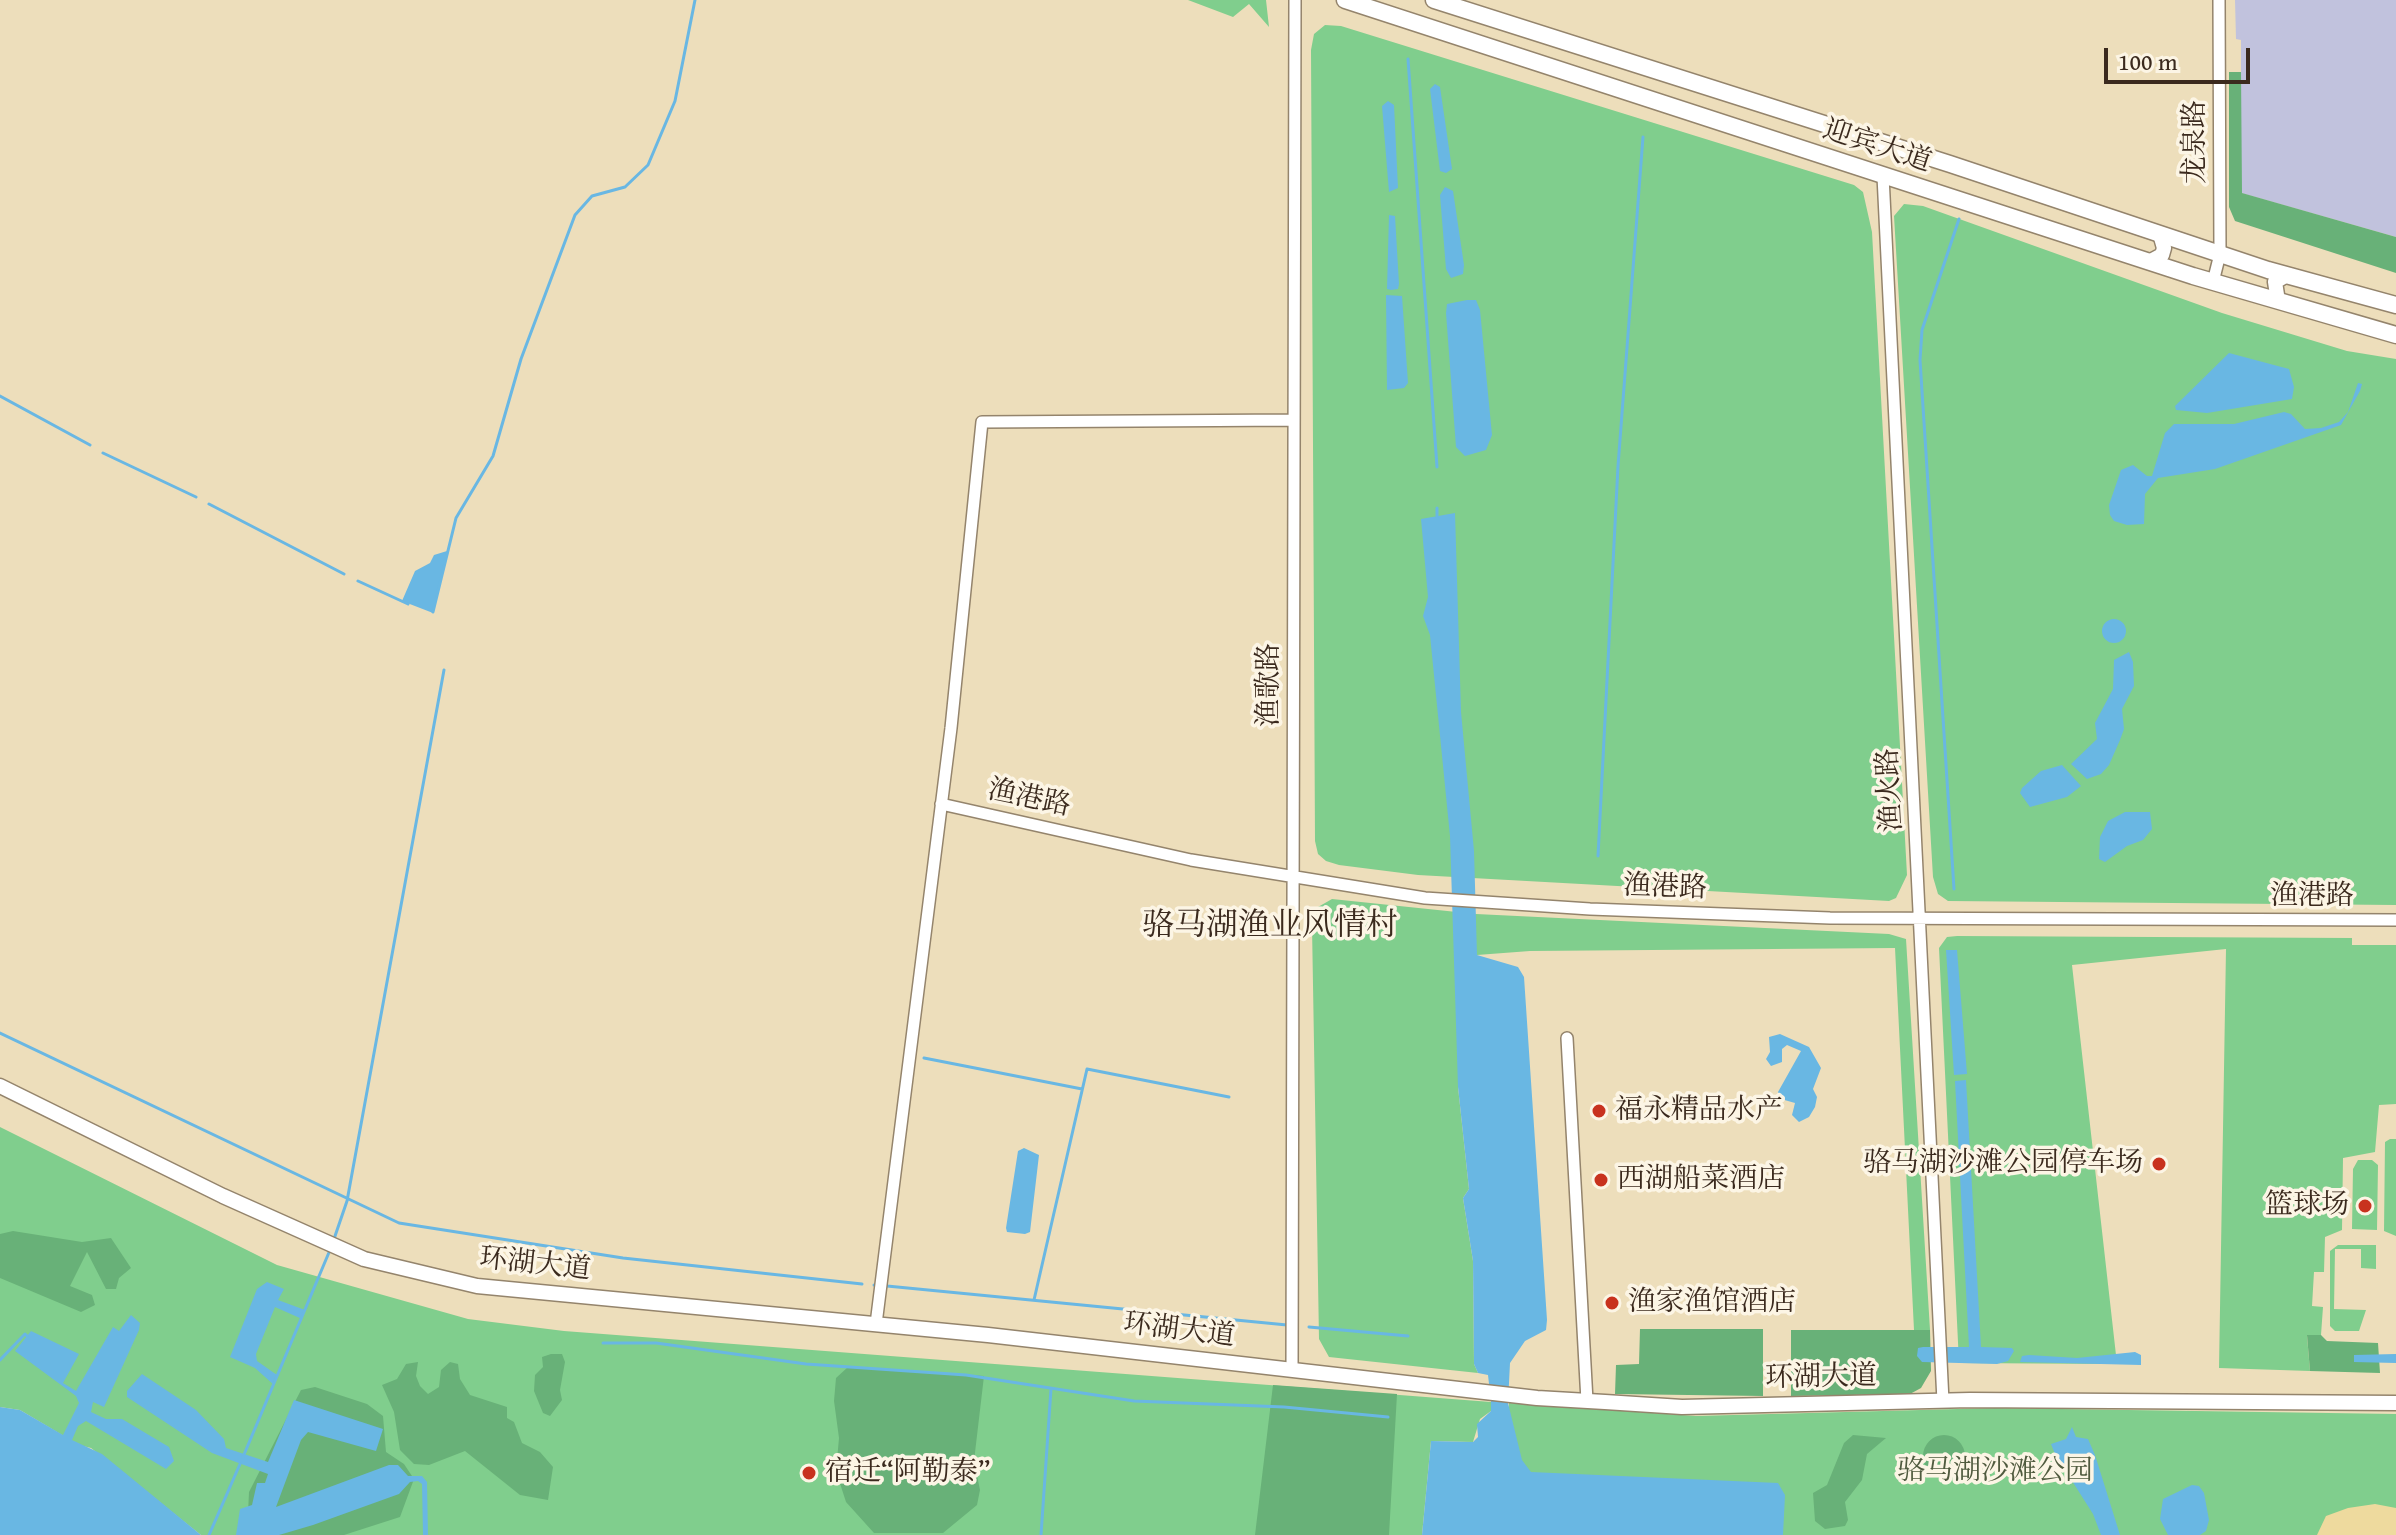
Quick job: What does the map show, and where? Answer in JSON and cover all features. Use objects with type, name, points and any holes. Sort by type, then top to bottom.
[{"type":"highway","name":"迎宾大道","points":[[1345,0],[2149,262],[2396,335]]},
{"type":"highway","name":"迎宾大道","points":[[1434,0],[2220,254],[2396,305]]},
{"type":"main road","points":[[2149,262],[2162,255],[2160,234]]},
{"type":"main road","points":[[2278,301],[2275,282],[2287,275]]},
{"type":"main road","name":"环湖大道","points":[[0,1086],[332,1245],[400,1271],[477,1286],[876,1324],[1537,1398],[1682,1407],[1943,1401],[2396,1403]]},
{"type":"street","name":"渔歌路","points":[[1292,1370],[1295,0]]},
{"type":"street","name":"龙泉路","points":[[2213,282],[2220,254],[2219,0]]},
{"type":"street","name":"渔火路","points":[[1883,176],[1922,918],[1943,1401]]},
{"type":"street","points":[[876,1324],[941,804],[982,422],[1294,420]]},
{"type":"street","name":"渔港路","points":[[941,804],[1191,860],[1425,898],[1590,909],[1922,918],[2396,920]]},
{"type":"street","points":[[1567,1038],[1587,1401]]},
{"type":"shaded area","points":[[2235,0],[2396,0],[2396,237],[2241,193],[2241,40],[2236,39]]},
{"type":"green space","points":[[1188,0],[1266,0],[1269,27],[1249,4],[1233,17]]},
{"type":"green space","points":[[1325,25],[1341,26],[1854,185],[1863,192],[1872,232],[1907,875],[1896,898],[1889,901],[1418,875],[1339,865],[1326,861],[1318,854],[1315,841],[1311,50],[1314,34]]},
{"type":"green space","points":[[2229,72],[2241,72],[2242,193],[2396,237],[2396,273],[2235,221],[2229,207]]},
{"type":"green space","points":[[1904,204],[1923,206],[2222,313],[2347,351],[2396,359],[2396,905],[1948,901],[1938,894],[1933,877],[1894,216]]},
{"type":"green space","points":[[1332,899],[1476,914],[1889,934],[1906,939],[1930,1330],[1914,1330],[1895,948],[1530,951],[1477,955],[1458,1039],[1458,1087],[1469,1189],[1463,1198],[1473,1261],[1474,1364],[1478,1373],[1329,1357],[1319,1339],[1312,926],[1318,907]]},
{"type":"green space","points":[[1947,937],[2352,938],[2352,945],[2396,945],[2396,1104],[2379,1105],[2375,1152],[2343,1158],[2342,1230],[2325,1237],[2324,1272],[2314,1272],[2312,1306],[2323,1307],[2321,1335],[2307,1336],[2310,1371],[2219,1368],[2226,949],[2072,965],[2117,1364],[1959,1363],[1939,948]]},
{"type":"green space","points":[[0,1127],[277,1265],[468,1319],[564,1331],[1491,1402],[1491,1411],[1480,1419],[1473,1442],[1431,1441],[1422,1535],[201,1535],[91,1448],[79,1445],[20,1410],[0,1407]]},
{"type":"green space","points":[[2396,1139],[2396,1236],[2384,1231],[2385,1142]]},
{"type":"green space","name":"篮球场","points":[[2358,1160],[2372,1160],[2378,1165],[2377,1230],[2352,1229],[2353,1169]]},
{"type":"green space","points":[[13,1231],[82,1242],[111,1238],[131,1268],[119,1278],[116,1289],[106,1289],[87,1252],[70,1286],[92,1295],[95,1305],[81,1312],[0,1278],[0,1234]]},
{"type":"green space","points":[[2338,1245],[2376,1245],[2376,1269],[2361,1268],[2361,1249],[2335,1249],[2334,1309],[2366,1310],[2359,1331],[2335,1331],[2330,1326],[2330,1251]]},
{"type":"green space","points":[[1640,1329],[1763,1329],[1763,1396],[1615,1394],[1616,1365],[1639,1364]]},
{"type":"green space","points":[[1791,1330],[1930,1330],[1931,1371],[1921,1388],[1910,1394],[1791,1396]]},
{"type":"green space","points":[[2307,1335],[2321,1335],[2327,1341],[2378,1343],[2380,1373],[2310,1371]]},
{"type":"green space","points":[[562,1354],[565,1362],[560,1390],[562,1400],[550,1416],[543,1413],[534,1391],[535,1375],[543,1367],[542,1357]]},
{"type":"green space","points":[[418,1362],[416,1376],[428,1394],[439,1387],[441,1370],[450,1362],[458,1364],[460,1379],[470,1395],[507,1407],[507,1418],[514,1422],[522,1443],[540,1452],[553,1467],[548,1500],[520,1495],[465,1451],[429,1465],[414,1464],[400,1450],[394,1412],[382,1385],[397,1379],[406,1364]]},
{"type":"green space","points":[[848,1367],[984,1376],[974,1461],[980,1490],[977,1505],[943,1533],[874,1533],[846,1502],[836,1471],[839,1438],[834,1401],[836,1378]]},
{"type":"green space","points":[[1273,1385],[1397,1394],[1389,1535],[1255,1535]]},
{"type":"green space","points":[[315,1387],[367,1404],[383,1416],[386,1452],[404,1464],[414,1479],[400,1517],[344,1535],[247,1535],[249,1492],[301,1390]]},
{"type":"green space","name":"骆马湖沙滩公园","points":[[1509,1403],[1696,1416],[1995,1408],[2396,1414],[2396,1535],[1506,1535]]},
{"type":"green space","points":[[1853,1435],[1886,1438],[1867,1454],[1862,1480],[1845,1502],[1848,1520],[1845,1526],[1825,1529],[1815,1521],[1813,1493],[1827,1485],[1844,1443]]},
{"type":"green space","points":[[1944,1435],[1958,1442],[1965,1456],[1958,1470],[1944,1477],[1930,1470],[1923,1456],[1930,1442]]},
{"type":"sand","points":[[2375,1504],[2396,1508],[2396,1535],[2317,1535],[2326,1516],[2348,1508]]},
{"type":"water","points":[[1435,84],[1440,87],[1452,169],[1446,173],[1440,171],[1430,89]]},
{"type":"water","points":[[1388,101],[1394,105],[1398,188],[1389,192],[1382,106]]},
{"type":"water","points":[[1445,187],[1453,191],[1464,265],[1463,274],[1451,278],[1446,269],[1440,195]]},
{"type":"water","points":[[1389,215],[1395,216],[1399,284],[1398,289],[1391,290],[1387,289]]},
{"type":"water","points":[[1386,295],[1402,296],[1408,383],[1404,388],[1387,390]]},
{"type":"water","points":[[1476,300],[1480,310],[1492,435],[1486,450],[1465,456],[1456,447],[1446,313],[1447,304]]},
{"type":"water","points":[[2229,353],[2289,369],[2294,387],[2292,399],[2207,413],[2176,410],[2175,406]]},
{"type":"water","points":[[2358,383],[2362,384],[2360,391],[2341,425],[2215,469],[2158,478],[2145,494],[2144,524],[2127,525],[2114,521],[2110,515],[2109,505],[2121,470],[2133,465],[2147,476],[2152,476],[2165,433],[2174,424],[2234,424],[2284,412],[2291,414],[2305,429],[2321,428],[2339,422],[2348,412]]},
{"type":"water","points":[[1455,513],[1461,712],[1474,851],[1477,955],[1518,967],[1524,977],[1547,1320],[1546,1330],[1525,1341],[1510,1363],[1508,1403],[1522,1460],[1531,1472],[1778,1483],[1785,1495],[1783,1535],[1422,1535],[1431,1441],[1473,1442],[1478,1437],[1477,1424],[1491,1411],[1488,1375],[1478,1373],[1474,1364],[1473,1261],[1463,1198],[1469,1189],[1458,1087],[1450,836],[1430,635],[1423,616],[1428,597],[1421,519]]},
{"type":"water","points":[[447,551],[433,613],[402,601],[415,571],[430,563],[434,555]]},
{"type":"water","points":[[2114,619],[2123,622],[2126,631],[2123,640],[2114,643],[2105,640],[2102,631],[2105,622]]},
{"type":"water","points":[[2129,652],[2133,662],[2134,686],[2122,709],[2124,729],[2109,765],[2101,774],[2087,779],[2071,764],[2097,739],[2095,723],[2113,689],[2114,660]]},
{"type":"water","points":[[2062,765],[2081,786],[2067,797],[2030,807],[2020,793],[2022,788],[2041,771]]},
{"type":"water","points":[[2125,812],[2150,812],[2152,829],[2143,840],[2127,846],[2105,862],[2099,859],[2100,837],[2108,821]]},
{"type":"water","points":[[1946,950],[1957,950],[1967,1074],[1954,1075]]},
{"type":"water","points":[[1780,1034],[1809,1047],[1821,1068],[1813,1089],[1817,1097],[1815,1107],[1809,1117],[1799,1122],[1792,1115],[1795,1103],[1781,1099],[1778,1092],[1801,1051],[1787,1045],[1782,1049],[1782,1062],[1771,1066],[1766,1059],[1770,1052],[1769,1037]]},
{"type":"water","points":[[1966,1080],[1981,1347],[2012,1348],[2014,1351],[2008,1361],[1997,1364],[1922,1362],[1917,1356],[1918,1348],[1923,1347],[1969,1347],[1955,1081]]},
{"type":"water","points":[[1024,1148],[1039,1155],[1030,1232],[1025,1234],[1007,1232],[1006,1228],[1018,1151]]},
{"type":"water","points":[[267,1282],[284,1289],[278,1300],[305,1310],[302,1319],[275,1307],[256,1354],[257,1361],[277,1375],[274,1385],[255,1368],[230,1357],[257,1289]]},
{"type":"water","points":[[131,1315],[140,1323],[139,1330],[104,1407],[93,1402],[91,1412],[106,1419],[122,1419],[169,1447],[174,1461],[166,1469],[86,1421],[78,1426],[72,1440],[102,1454],[201,1535],[0,1535],[0,1407],[20,1410],[63,1435],[79,1403],[76,1396],[15,1351],[31,1331],[79,1354],[63,1383],[76,1391],[113,1327],[119,1331]]},
{"type":"water","points":[[2135,1352],[2141,1355],[2141,1365],[2020,1362],[2022,1356],[2029,1355],[2077,1358]]},
{"type":"water","points":[[2396,1354],[2396,1363],[2354,1362],[2354,1355]]},
{"type":"water","points":[[142,1374],[196,1410],[224,1439],[226,1448],[268,1462],[294,1400],[383,1429],[376,1451],[308,1432],[301,1440],[276,1507],[389,1465],[398,1465],[408,1476],[422,1476],[427,1482],[428,1535],[423,1535],[422,1484],[418,1481],[410,1482],[399,1494],[313,1525],[279,1535],[236,1535],[240,1509],[252,1505],[257,1483],[265,1483],[268,1474],[212,1453],[127,1397],[127,1391]]},
{"type":"water","points":[[2072,1427],[2076,1437],[2088,1439],[2120,1535],[2101,1535],[2093,1514],[2055,1454],[2051,1444],[2066,1439]]},
{"type":"water","points":[[2192,1485],[2199,1486],[2204,1493],[2209,1520],[2206,1531],[2200,1535],[2168,1535],[2160,1519],[2163,1499]]},
{"type":"waterway","points":[[433,612],[456,518],[493,456],[521,359],[575,215],[592,196],[625,187],[648,165],[675,101],[695,0]]},
{"type":"waterway","points":[[1408,59],[1437,467]]},
{"type":"waterway","points":[[1598,856],[1618,466],[1643,137]]},
{"type":"waterway","points":[[1954,889],[1920,360],[1922,330],[1959,219]]},
{"type":"waterway","points":[[0,396],[90,445]]},
{"type":"waterway","points":[[103,453],[196,497]]},
{"type":"waterway","points":[[209,504],[344,574]]},
{"type":"waterway","points":[[1437,508],[1437,516]]},
{"type":"waterway","points":[[358,581],[408,604]]},
{"type":"waterway","points":[[334,1239],[347,1201],[444,670]]},
{"type":"waterway","points":[[0,1033],[399,1223],[623,1258],[862,1284]]},
{"type":"waterway","points":[[924,1058],[1082,1089]]},
{"type":"waterway","points":[[1034,1300],[1087,1069],[1229,1097]]},
{"type":"waterway","points":[[243,1457],[330,1250]]},
{"type":"waterway","points":[[887,1286],[1287,1325]]},
{"type":"waterway","points":[[1309,1327],[1408,1336]]},
{"type":"waterway","points":[[0,1360],[25,1334],[27,1336]]},
{"type":"waterway","points":[[603,1343],[656,1343],[806,1364],[966,1375],[1134,1401],[1284,1407],[1388,1417]]},
{"type":"waterway","points":[[1041,1535],[1051,1389]]},
{"type":"waterway","points":[[209,1535],[240,1464]]},
{"type":"place","name":"福永精品水产","points":[[1599,1111]]},
{"type":"place","name":"骆马湖沙滩公园停车场","points":[[2159,1164]]},
{"type":"place","name":"西湖船菜酒店","points":[[1601,1180]]},
{"type":"place","name":"篮球场","points":[[2365,1206]]},
{"type":"place","name":"渔家渔馆酒店","points":[[1612,1303]]},
{"type":"place","name":"宿迁“阿勒泰”","points":[[809,1473]]},
{"type":"district","name":"骆马湖渔业风情村","points":[[1270,927]]}]
